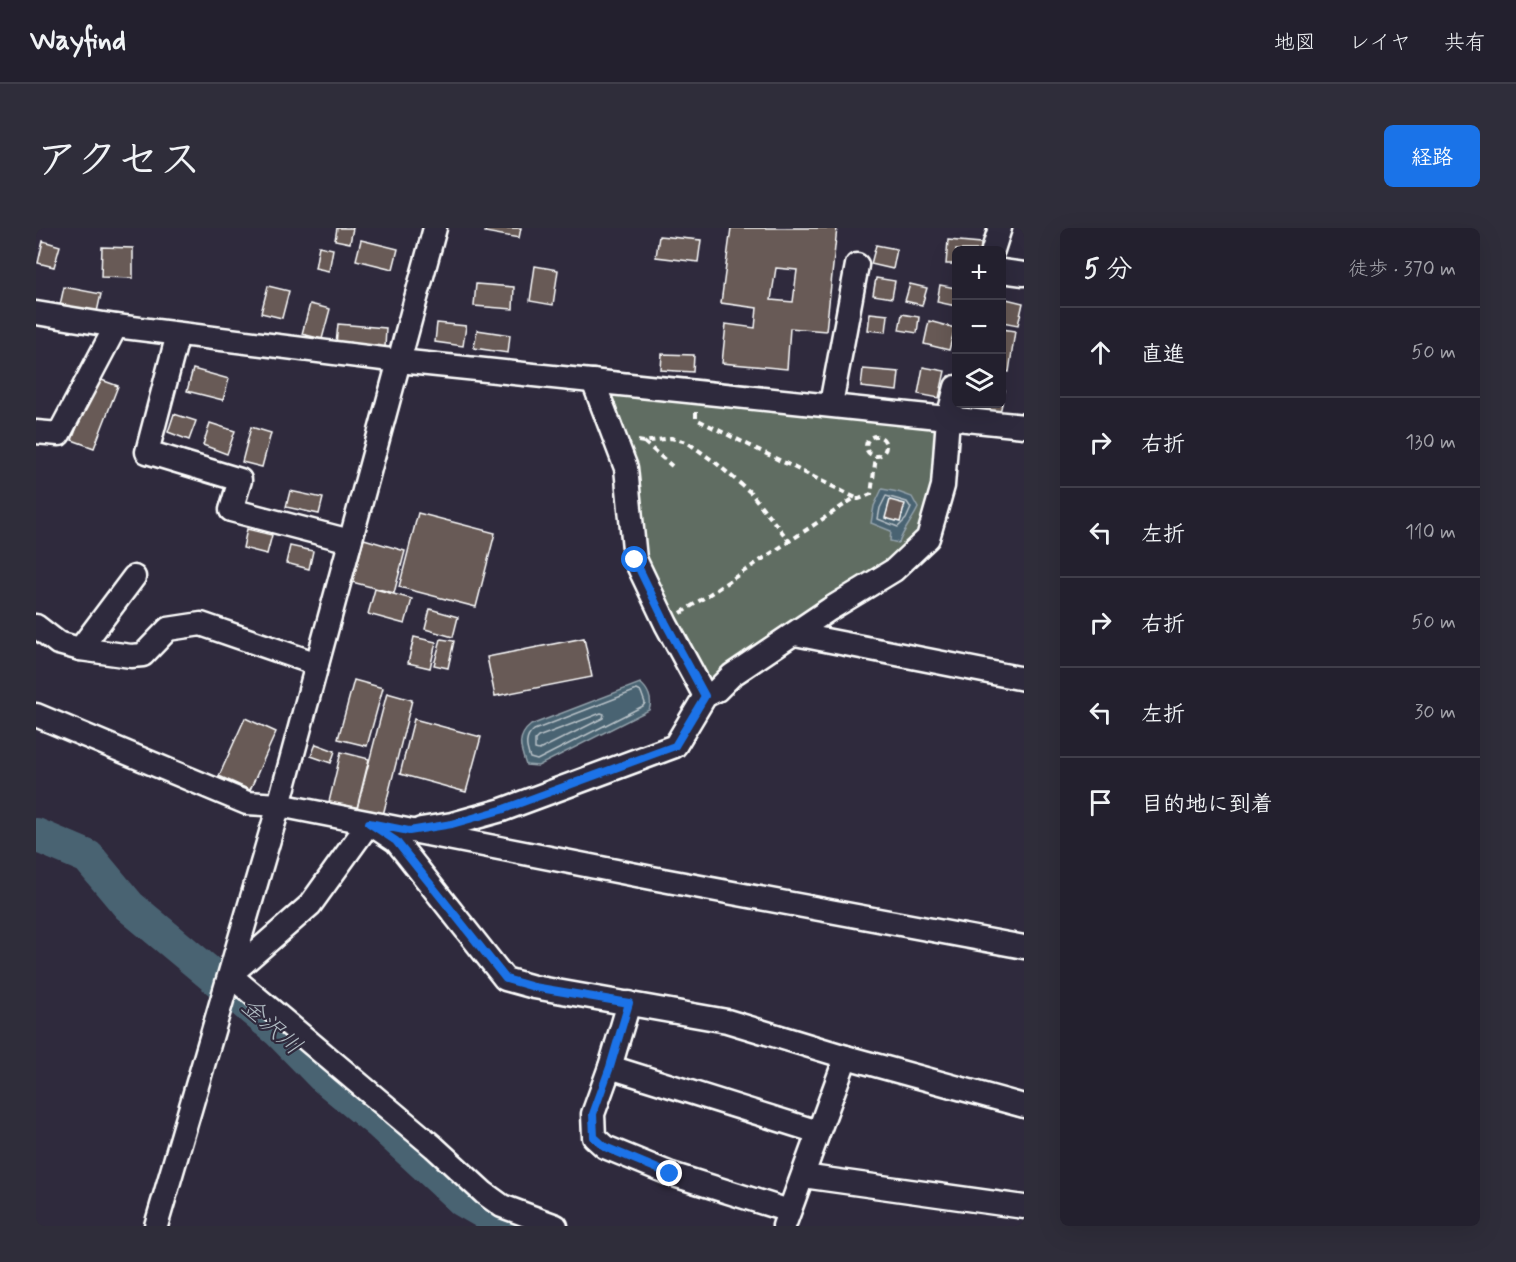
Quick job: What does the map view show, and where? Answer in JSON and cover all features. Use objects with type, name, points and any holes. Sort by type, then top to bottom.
[{"type":"street","points":[[156,1226],[279,805],[435,228]]},
{"type":"street","points":[[994,246],[1000,228]]},
{"type":"street","points":[[831,404],[858,265]]},
{"type":"street","points":[[1006,272],[1024,274]]},
{"type":"street","points":[[36,313],[116,327],[399,361],[831,404],[1024,426]]},
{"type":"street","points":[[36,432],[59,434],[116,327]]},
{"type":"street","points":[[178,334],[147,452],[240,480],[231,510],[350,541]]},
{"type":"street","points":[[593,381],[626,468],[635,560],[705,696]]},
{"type":"street","points":[[409,831],[452,824],[501,810],[675,746],[705,696],[717,690],[732,675],[830,609],[894,570],[928,538],[943,486],[948,418],[952,404]]},
{"type":"street","points":[[80,649],[134,577]]},
{"type":"street","points":[[36,626],[58,643],[80,649],[131,656],[142,655],[168,629],[201,624],[317,664]]},
{"type":"street","points":[[795,634],[1024,678]]},
{"type":"street","points":[[36,714],[248,803],[279,805],[1024,947]]},
{"type":"street","points":[[230,975],[310,905],[369,823]]},
{"type":"street","points":[[369,823],[396,841],[506,979],[534,987],[727,1021],[846,1057],[1024,1106]]},
{"type":"street","points":[[230,975],[434,1146],[484,1193],[502,1206],[556,1226]]},
{"type":"street","points":[[629,1003],[593,1114],[594,1137],[605,1147],[787,1218],[846,1057]]},
{"type":"street","points":[[610,1067],[818,1132]]},
{"type":"street","points":[[802,1176],[1024,1207]]},
{"type":"path","points":[[696,390],[696,419],[859,499]]},
{"type":"path","points":[[614,436],[644,442],[671,438],[687,442],[750,492],[790,542]]},
{"type":"path","points":[[875,436],[883,440],[885,446],[884,452],[876,456],[869,454],[866,448],[867,441],[875,436]]},
{"type":"path","points":[[644,442],[672,466]]},
{"type":"path","points":[[666,624],[853,499],[871,494],[876,456]]},
{"type":"green space","points":[[603,390],[939,422],[927,527],[895,563],[706,691],[639,558]]},
{"type":"water","points":[[882,489],[912,497],[918,508],[899,543],[890,541],[891,531],[871,523],[874,506]]},
{"type":"water","points":[[640,683],[649,695],[649,710],[538,766],[526,765],[521,738],[531,725]]},
{"type":"water","points":[[36,838],[86,848],[99,859],[131,899],[146,912],[137,918],[86,860],[36,847]]},
{"type":"water","points":[[157,921],[188,944],[210,966],[214,988],[175,947],[148,927]]},
{"type":"water","points":[[242,995],[332,1076],[324,1085],[236,1004]]},
{"type":"water","points":[[346,1087],[400,1134],[391,1143],[338,1094]]},
{"type":"water","points":[[408,1141],[443,1173],[434,1180],[399,1149]]},
{"type":"water","points":[[468,1201],[490,1215],[517,1226],[491,1226],[463,1206]]},
{"type":"building","points":[[337,228],[353,228],[350,243],[335,240]]},
{"type":"building","points":[[486,228],[521,228],[519,238],[485,232]]},
{"type":"building","points":[[731,228],[837,228],[826,331],[790,328],[787,369],[722,363],[726,324],[755,328],[757,308],[721,303]],"holes":[[[776,268],[797,270],[793,302],[771,300]]]},
{"type":"building","points":[[659,236],[701,240],[698,262],[656,257]]},
{"type":"building","points":[[361,240],[398,249],[393,269],[356,260]]},
{"type":"building","points":[[948,240],[981,243],[981,246],[952,246],[952,264],[946,264]]},
{"type":"building","points":[[43,241],[60,246],[54,267],[38,263]]},
{"type":"building","points":[[876,245],[897,249],[893,269],[871,264]]},
{"type":"building","points":[[319,246],[333,249],[329,271],[315,268]]},
{"type":"building","points":[[102,247],[133,248],[133,278],[101,277]]},
{"type":"building","points":[[535,266],[558,270],[553,305],[530,301]]},
{"type":"building","points":[[876,278],[895,281],[892,298],[873,295]]},
{"type":"building","points":[[476,284],[514,287],[513,309],[474,306]]},
{"type":"building","points":[[910,284],[927,288],[922,305],[905,301]]},
{"type":"building","points":[[940,285],[952,287],[952,305],[937,302]]},
{"type":"building","points":[[268,286],[289,291],[282,318],[261,313]]},
{"type":"building","points":[[64,287],[101,294],[97,312],[60,305]]},
{"type":"building","points":[[1006,299],[1023,303],[1018,325],[1006,323]]},
{"type":"building","points":[[310,304],[330,309],[322,339],[302,334]]},
{"type":"building","points":[[870,313],[888,315],[886,332],[868,330]]},
{"type":"building","points":[[902,314],[919,317],[917,333],[899,330]]},
{"type":"building","points":[[929,321],[952,327],[949,350],[924,344]]},
{"type":"building","points":[[437,323],[466,326],[463,346],[435,342]]},
{"type":"building","points":[[338,324],[386,328],[385,348],[336,344]]},
{"type":"building","points":[[477,330],[510,335],[508,353],[474,348]]},
{"type":"building","points":[[1006,330],[1015,331],[1009,372],[1006,372]]},
{"type":"building","points":[[662,354],[694,355],[693,372],[661,370]]},
{"type":"building","points":[[923,367],[945,371],[939,398],[918,394]]},
{"type":"building","points":[[193,369],[229,379],[223,400],[187,391]]},
{"type":"building","points":[[863,369],[899,372],[897,391],[861,387]]},
{"type":"building","points":[[96,378],[118,386],[94,448],[72,440]]},
{"type":"building","points":[[974,408],[1001,408],[1000,413]]},
{"type":"building","points":[[174,414],[196,421],[189,440],[168,432]]},
{"type":"building","points":[[210,423],[235,431],[227,454],[203,445]]},
{"type":"building","points":[[251,427],[271,433],[262,467],[242,462]]},
{"type":"building","points":[[290,491],[323,498],[319,514],[286,507]]},
{"type":"building","points":[[890,500],[905,504],[900,522],[885,518]]},
{"type":"building","points":[[418,513],[495,533],[476,607],[399,587]]},
{"type":"building","points":[[247,529],[272,535],[267,554],[243,548]]},
{"type":"building","points":[[364,539],[405,551],[394,593],[352,582]]},
{"type":"building","points":[[290,546],[313,551],[309,569],[286,563]]},
{"type":"building","points":[[375,589],[412,599],[405,624],[368,614]]},
{"type":"building","points":[[430,609],[458,617],[453,637],[425,629]]},
{"type":"building","points":[[414,637],[436,642],[430,668],[408,663]]},
{"type":"building","points":[[584,638],[592,677],[495,696],[487,657]]},
{"type":"building","points":[[441,639],[454,641],[448,668],[434,665]]},
{"type":"building","points":[[354,680],[383,688],[367,746],[338,739]]},
{"type":"building","points":[[387,693],[412,700],[382,819],[356,812]]},
{"type":"building","points":[[245,718],[276,732],[250,790],[219,776]]},
{"type":"building","points":[[414,719],[481,737],[466,792],[400,774]]},
{"type":"building","points":[[316,744],[335,751],[331,763],[311,756]]},
{"type":"building","points":[[341,752],[369,759],[356,812],[328,806]]},
{"type":"waterway","name":"金沢川","points":[[36,835],[88,857],[129,906],[280,1032],[323,1076],[381,1124],[463,1200],[489,1215],[498,1224],[505,1226]]},
{"type":"route","points":[[635,560],[705,696],[675,746],[501,810],[452,824],[409,831],[369,823],[396,841],[506,979],[534,987],[629,1003],[593,1114],[594,1137],[605,1147],[670,1174]]}]
